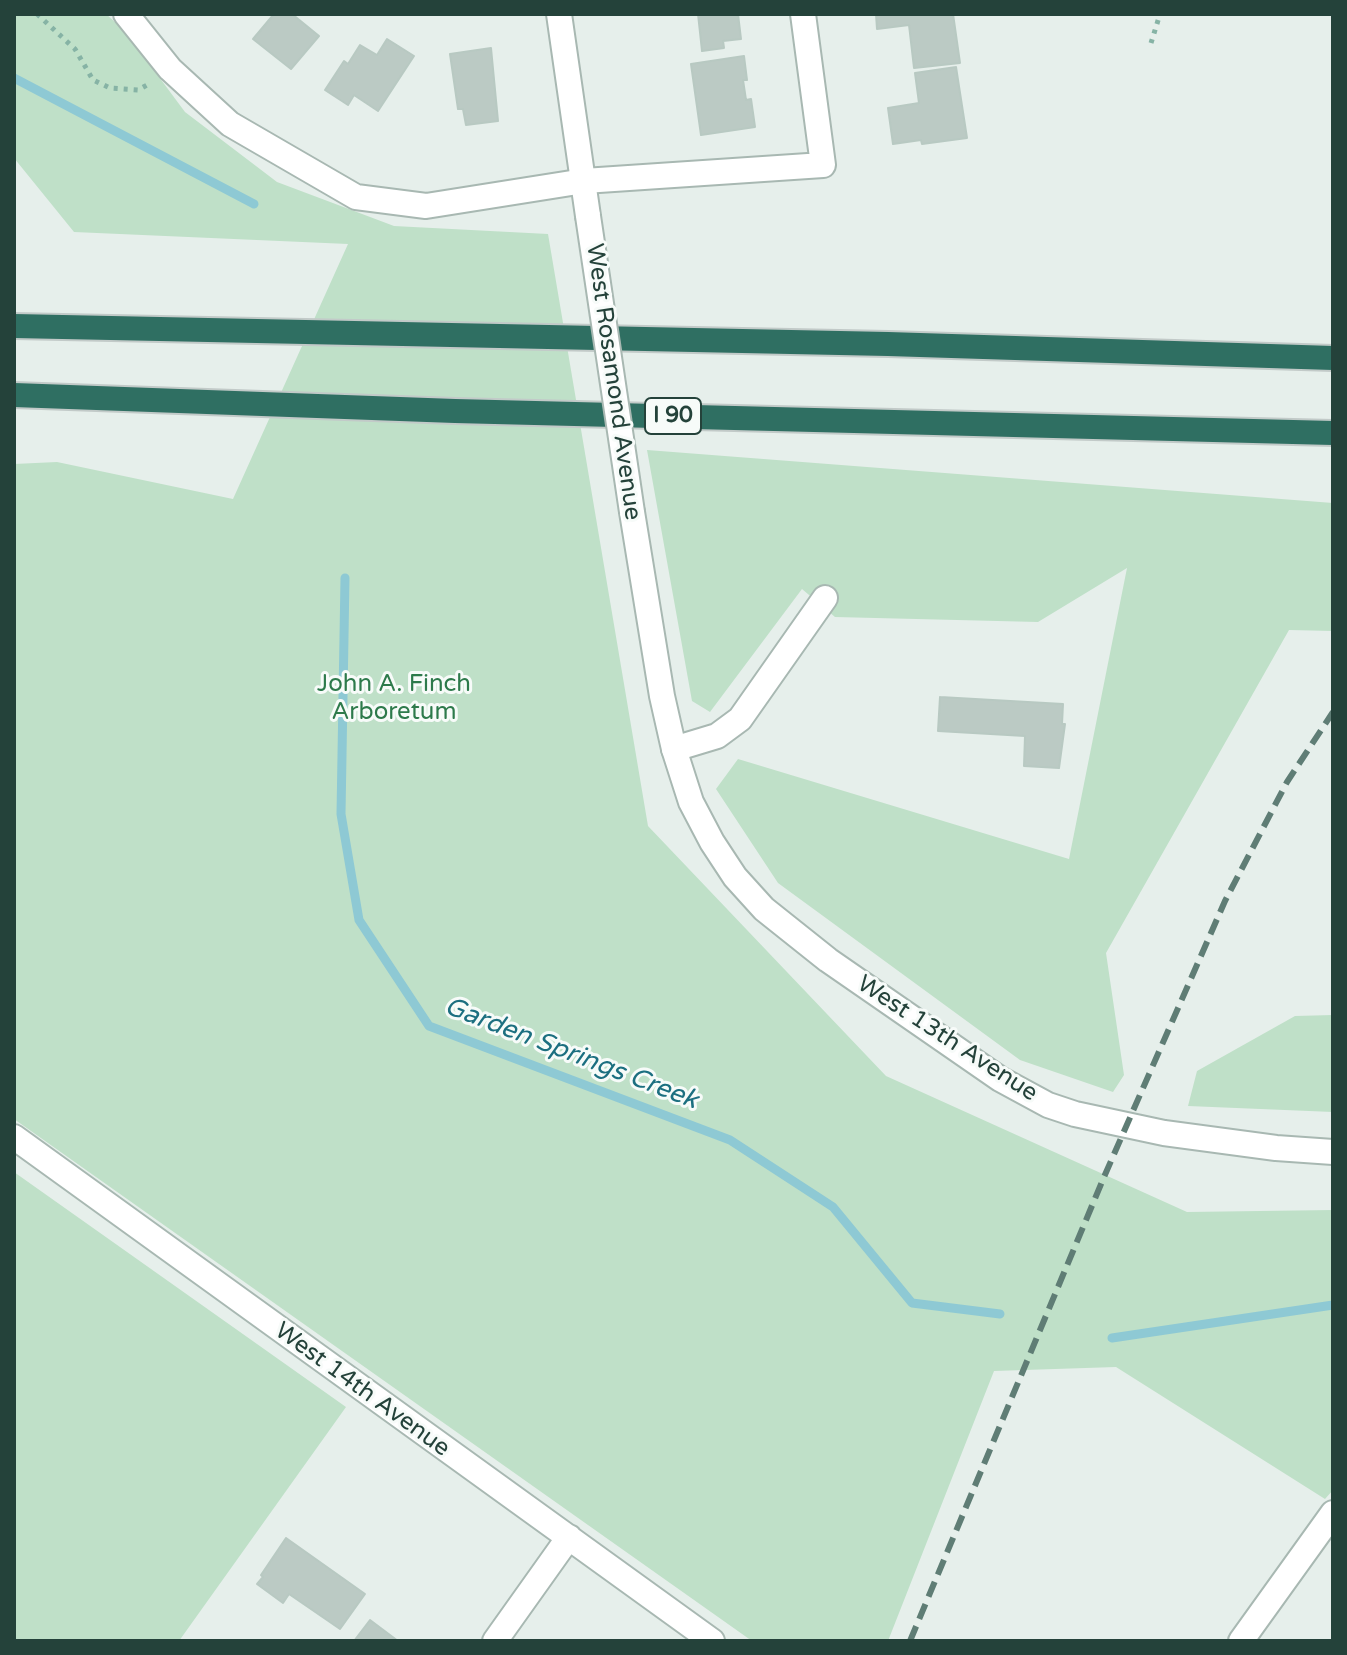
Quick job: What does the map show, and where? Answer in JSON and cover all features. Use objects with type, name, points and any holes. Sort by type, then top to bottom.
[{"type":"highway","points":[[14,326],[825,343],[1333,358]]},
{"type":"highway","name":"I 90","points":[[14,395],[455,411],[1333,433]]},
{"type":"highway","points":[[1307,431],[1333,441]]},
{"type":"street","points":[[126,14],[170,69],[230,124],[356,197],[426,206],[584,181],[823,165],[803,14]]},
{"type":"street","name":"West Rosamond Avenue","points":[[559,14],[632,512],[662,696],[674,749]]},
{"type":"street","points":[[674,749],[717,736],[740,719],[825,598]]},
{"type":"street","name":"West 13th Avenue","points":[[674,749],[691,802],[712,842],[735,877],[764,909],[794,936],[1000,1079],[1048,1105],[1110,1122],[1232,1142],[1333,1152]]},
{"type":"street","name":"West 14th Avenue","points":[[14,1137],[712,1641]]},
{"type":"street","points":[[1241,1641],[1333,1513]]},
{"type":"street","points":[[495,1641],[569,1537]]},
{"type":"path","points":[[37,14],[75,49],[93,80],[110,88],[138,90],[155,81]]},
{"type":"path","points":[[1151,43],[1160,14]]},
{"type":"green space","name":"John A. Finch Arboretum","points":[[14,14],[106,14],[124,30],[185,112],[277,182],[394,226],[548,234],[648,826],[886,1076],[1187,1212],[1333,1210],[1333,1490],[1325,1499],[1116,1367],[994,1371],[888,1641],[752,1641],[14,1119],[14,464],[57,462],[233,499],[348,244],[74,232],[14,158]]},
{"type":"green space","points":[[647,450],[1333,503],[1333,631],[1289,630],[1106,953],[1124,1075],[1113,1092],[1020,1060],[778,883],[716,789],[738,759],[1069,859],[1127,568],[1038,622],[835,617],[802,589],[710,712],[692,701]]},
{"type":"green space","points":[[1333,1015],[1333,1112],[1188,1106],[1197,1071],[1295,1016]]},
{"type":"green space","points":[[14,1172],[346,1407],[179,1641],[14,1641]]},
{"type":"building","points":[[274,14],[292,14],[319,36],[291,69],[253,39]]},
{"type":"building","points":[[698,14],[738,14],[741,39],[723,41],[724,48],[702,51]]},
{"type":"building","points":[[876,14],[953,14],[960,63],[914,68],[909,25],[877,29]]},
{"type":"building","points":[[387,39],[414,56],[378,111],[354,95],[348,105],[325,90],[344,61],[348,64],[360,45],[377,55]]},
{"type":"building","points":[[491,48],[498,121],[466,125],[463,109],[458,109],[450,54]]},
{"type":"building","points":[[744,56],[746,100],[751,99],[755,127],[701,135],[691,64]]},
{"type":"building","points":[[956,67],[967,138],[893,144],[888,108],[919,103],[915,73]]},
{"type":"building","points":[[940,697],[1063,704],[1062,724],[1065,724],[1059,768],[1024,766],[1025,736],[938,731]]},
{"type":"building","points":[[286,1538],[365,1594],[340,1629],[289,1594],[283,1603],[257,1584]]},
{"type":"building","points":[[370,1620],[398,1641],[354,1641]]},
{"type":"waterway","name":"Garden Springs Creek","points":[[14,78],[254,204]]},
{"type":"waterway","name":"Garden Springs Creek","points":[[345,578],[341,814],[359,920],[429,1026],[730,1140],[833,1207],[912,1303],[1000,1314]]},
{"type":"waterway","name":"Garden Springs Creek","points":[[1112,1338],[1333,1305]]},
{"type":"railway","points":[[910,1641],[1104,1177],[1225,901],[1287,782],[1333,712]]}]
